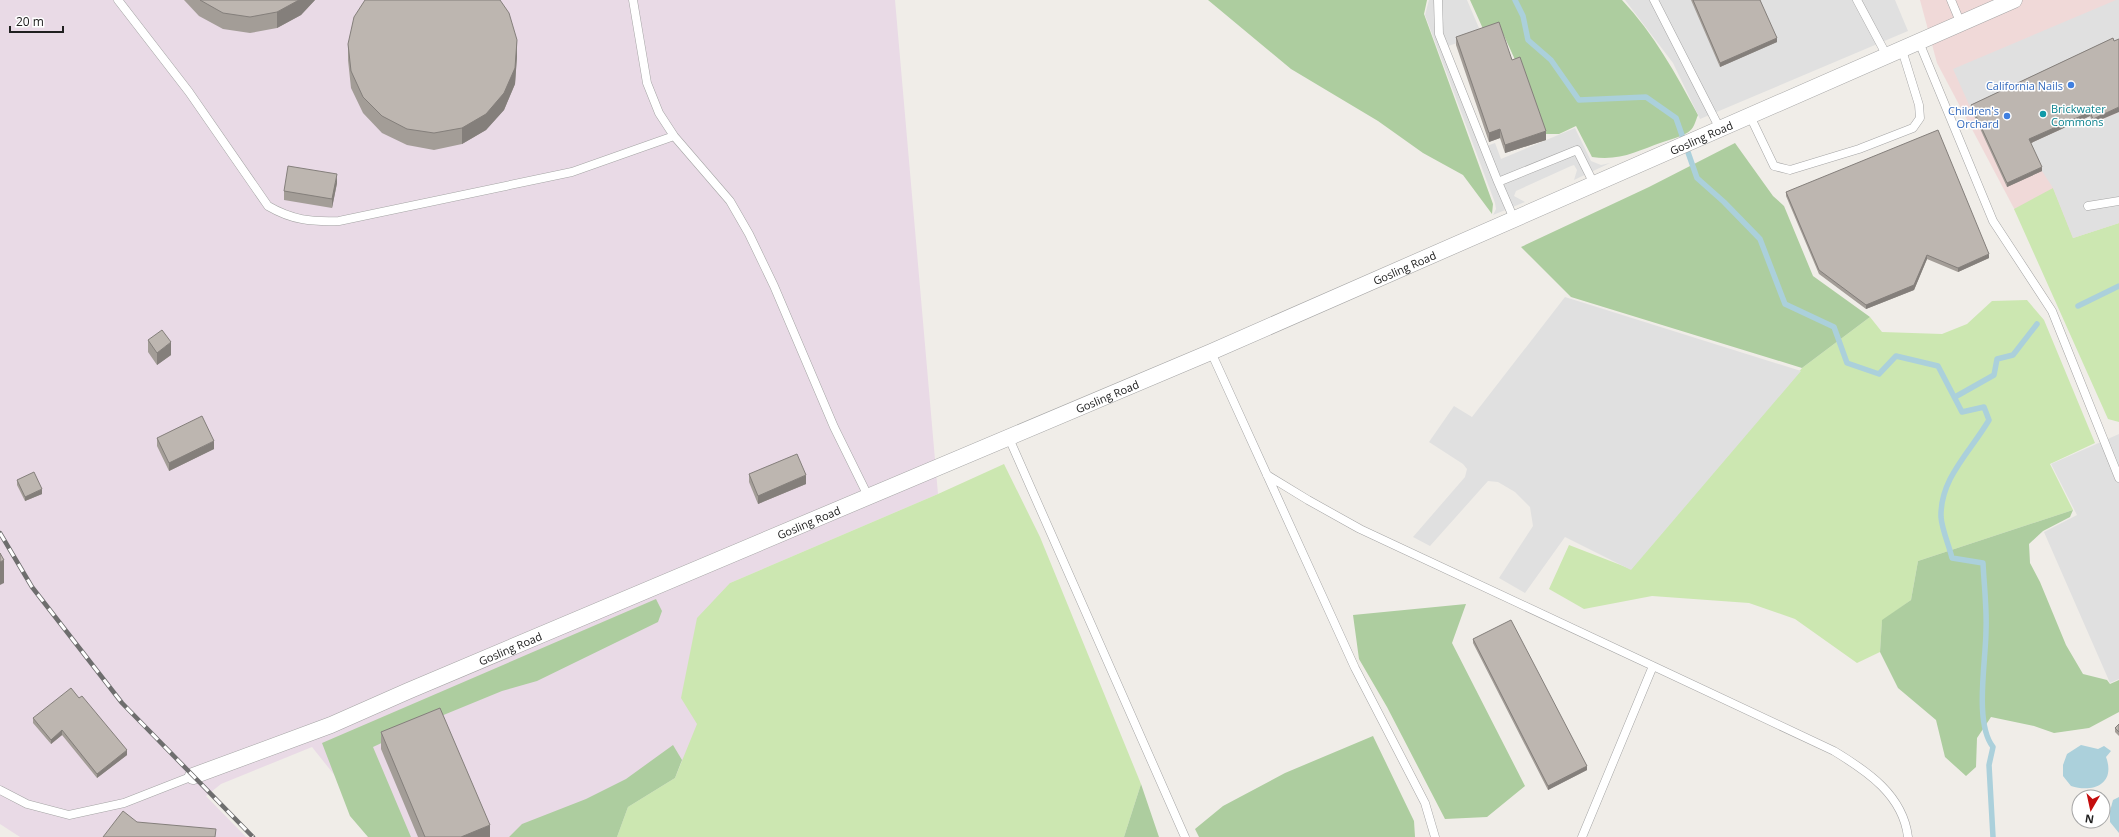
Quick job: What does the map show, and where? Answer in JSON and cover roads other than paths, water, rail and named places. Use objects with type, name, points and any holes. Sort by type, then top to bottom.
[{"type":"street","name":"Gosling Road","points":[[193,776],[331,725],[1008,436],[1211,352],[2014,0]]},
{"type":"lane","points":[[118,0],[189,92],[268,206],[284,215],[313,222],[339,221],[572,172],[674,136]]},
{"type":"lane","points":[[633,0],[647,83],[659,113],[674,136],[730,201],[749,234],[774,286],[834,427],[868,496]]},
{"type":"lane","points":[[1438,0],[1439,34],[1514,220]]},
{"type":"lane","points":[[1654,0],[1720,129]]},
{"type":"lane","points":[[1857,0],[1887,56]]},
{"type":"lane","points":[[1951,0],[1961,24]]},
{"type":"lane","points":[[1919,42],[1993,221],[2052,311],[2119,478]]},
{"type":"lane","points":[[1750,116],[1774,166],[1790,170],[1859,149],[1913,128],[1920,118],[1919,105],[1902,50]]},
{"type":"lane","points":[[1498,182],[1577,150],[1594,184]]},
{"type":"lane","points":[[2088,206],[2119,201]]},
{"type":"lane","points":[[1211,352],[1355,668],[1425,803],[1435,837]]},
{"type":"lane","points":[[1008,436],[1185,837]]},
{"type":"lane","points":[[1267,475],[1360,529],[1834,751],[1875,778],[1891,796],[1900,812],[1908,837]]},
{"type":"lane","points":[[1582,837],[1653,666]]},
{"type":"lane","points":[[0,790],[27,804],[69,815],[124,803],[193,776]]},
{"type":"water","points":[[2081,745],[2098,749],[2104,746],[2111,751],[2106,757],[2108,774],[2105,780],[2094,787],[2079,788],[2071,786],[2063,776],[2063,765],[2067,754]]},
{"type":"water","points":[[2119,797],[2119,833],[2111,823],[2111,807],[2113,800]]},
{"type":"waterway","points":[[1515,0],[1523,16],[1528,40],[1551,60],[1579,100],[1646,97],[1676,118],[1697,178],[1724,202],[1760,239],[1785,304],[1834,327],[1847,363],[1879,374],[1896,356],[1938,366],[1962,412],[1984,407],[1989,420],[1951,477],[1942,503],[1941,517],[1952,558],[1983,563],[1986,605],[1986,643],[1982,708],[1987,736],[1993,747],[1989,765],[1993,837]]},
{"type":"waterway","points":[[2078,306],[2119,286]]},
{"type":"waterway","points":[[1955,397],[1994,375],[1997,359],[2013,355],[2037,324]]},
{"type":"railway","points":[[0,533],[32,587],[122,703],[253,837]]},
{"type":"place","name":"California Nails","points":[[2071,85]]},
{"type":"place","name":"Brickwater Commons","points":[[2043,114]]},
{"type":"place","name":"Children's Orchard","points":[[2007,116]]}]
